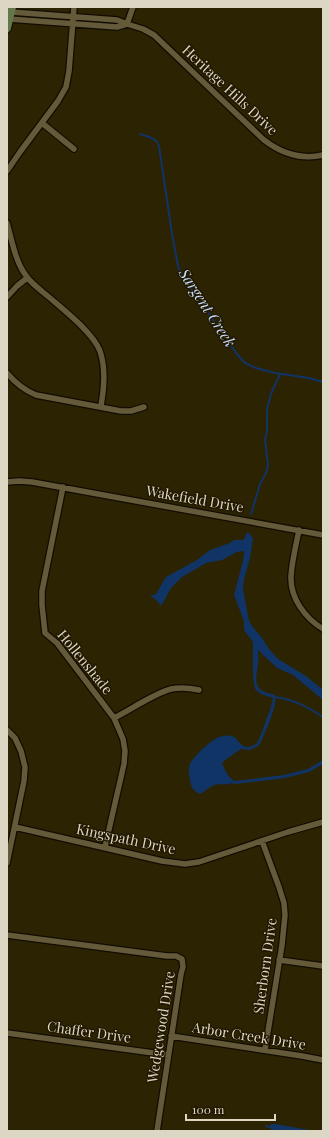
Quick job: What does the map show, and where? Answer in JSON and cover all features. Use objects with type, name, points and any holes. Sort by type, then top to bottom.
[{"type":"street","points":[[7,171],[58,101],[66,87],[69,70],[74,7]]},
{"type":"street","points":[[127,24],[133,7]]},
{"type":"street","name":"Heritage Hills Drive","points":[[9,16],[73,17],[117,20],[143,29],[154,35],[264,140],[274,147],[293,155],[310,157],[323,156]]},
{"type":"street","name":"Heritage Hills Drive","points":[[9,16],[72,24],[117,27],[127,24]]},
{"type":"street","points":[[42,123],[74,149]]},
{"type":"street","points":[[7,223],[19,262],[27,278],[78,323],[95,342],[100,351],[104,375],[101,406]]},
{"type":"street","points":[[7,297],[27,278]]},
{"type":"street","points":[[7,373],[19,386],[36,395],[101,406],[121,411],[131,411],[144,407]]},
{"type":"street","name":"Wakefield Drive","points":[[7,482],[32,482],[323,535]]},
{"type":"street","name":"Hollenshade","points":[[63,488],[42,591],[45,633],[57,643],[114,718],[123,739],[125,751],[124,764],[105,847]]},
{"type":"street","points":[[299,530],[292,564],[291,578],[294,592],[299,605],[306,616],[323,629]]},
{"type":"street","points":[[114,718],[170,689],[185,687],[199,690]]},
{"type":"street","points":[[7,730],[14,738],[21,751],[25,767],[24,781],[7,863]]},
{"type":"street","name":"Kingspath Drive","points":[[15,827],[162,861],[185,864],[199,862],[262,840],[323,822]]},
{"type":"street","name":"Sherborn Drive","points":[[262,840],[284,903],[284,923],[265,1050]]},
{"type":"street","name":"Wedgewood Drive","points":[[7,935],[176,956],[182,960],[183,967],[157,1131]]},
{"type":"street","points":[[279,960],[323,966]]},
{"type":"street","name":"Chaffer Drive","points":[[7,1033],[168,1055]]},
{"type":"street","name":"Arbor Creek Drive","points":[[171,1036],[323,1060]]},
{"type":"water","points":[[247,532],[253,539],[243,589],[249,621],[278,659],[306,676],[323,690],[323,700],[293,675],[277,668],[258,650],[256,677],[257,684],[261,690],[275,695],[273,712],[258,746],[250,750],[241,749],[222,763],[229,776],[235,781],[284,775],[308,769],[323,760],[323,764],[309,772],[285,778],[235,784],[218,784],[200,794],[192,787],[189,774],[190,764],[198,753],[214,740],[226,736],[232,736],[245,747],[250,747],[256,744],[270,710],[273,698],[261,694],[255,689],[253,676],[253,642],[244,630],[244,621],[234,595],[243,561],[244,551],[237,552],[222,560],[206,563],[182,577],[171,588],[163,603],[159,607],[160,604],[150,595],[156,594],[166,577],[197,560],[210,550],[230,543],[234,540],[243,540]]},
{"type":"water","points":[[271,1124],[315,1131],[278,1131],[270,1129]]},
{"type":"waterway","name":"Sargent Creek","points":[[140,134],[154,139],[159,146],[172,234],[181,274],[237,354],[245,363],[256,368],[323,382]]},
{"type":"waterway","points":[[251,514],[260,484],[266,473],[268,465],[265,440],[267,431],[267,409],[271,394],[280,374]]},
{"type":"waterway","points":[[276,697],[301,704],[323,717]]},
{"type":"waterway","points":[[266,1126],[270,1127]]}]
